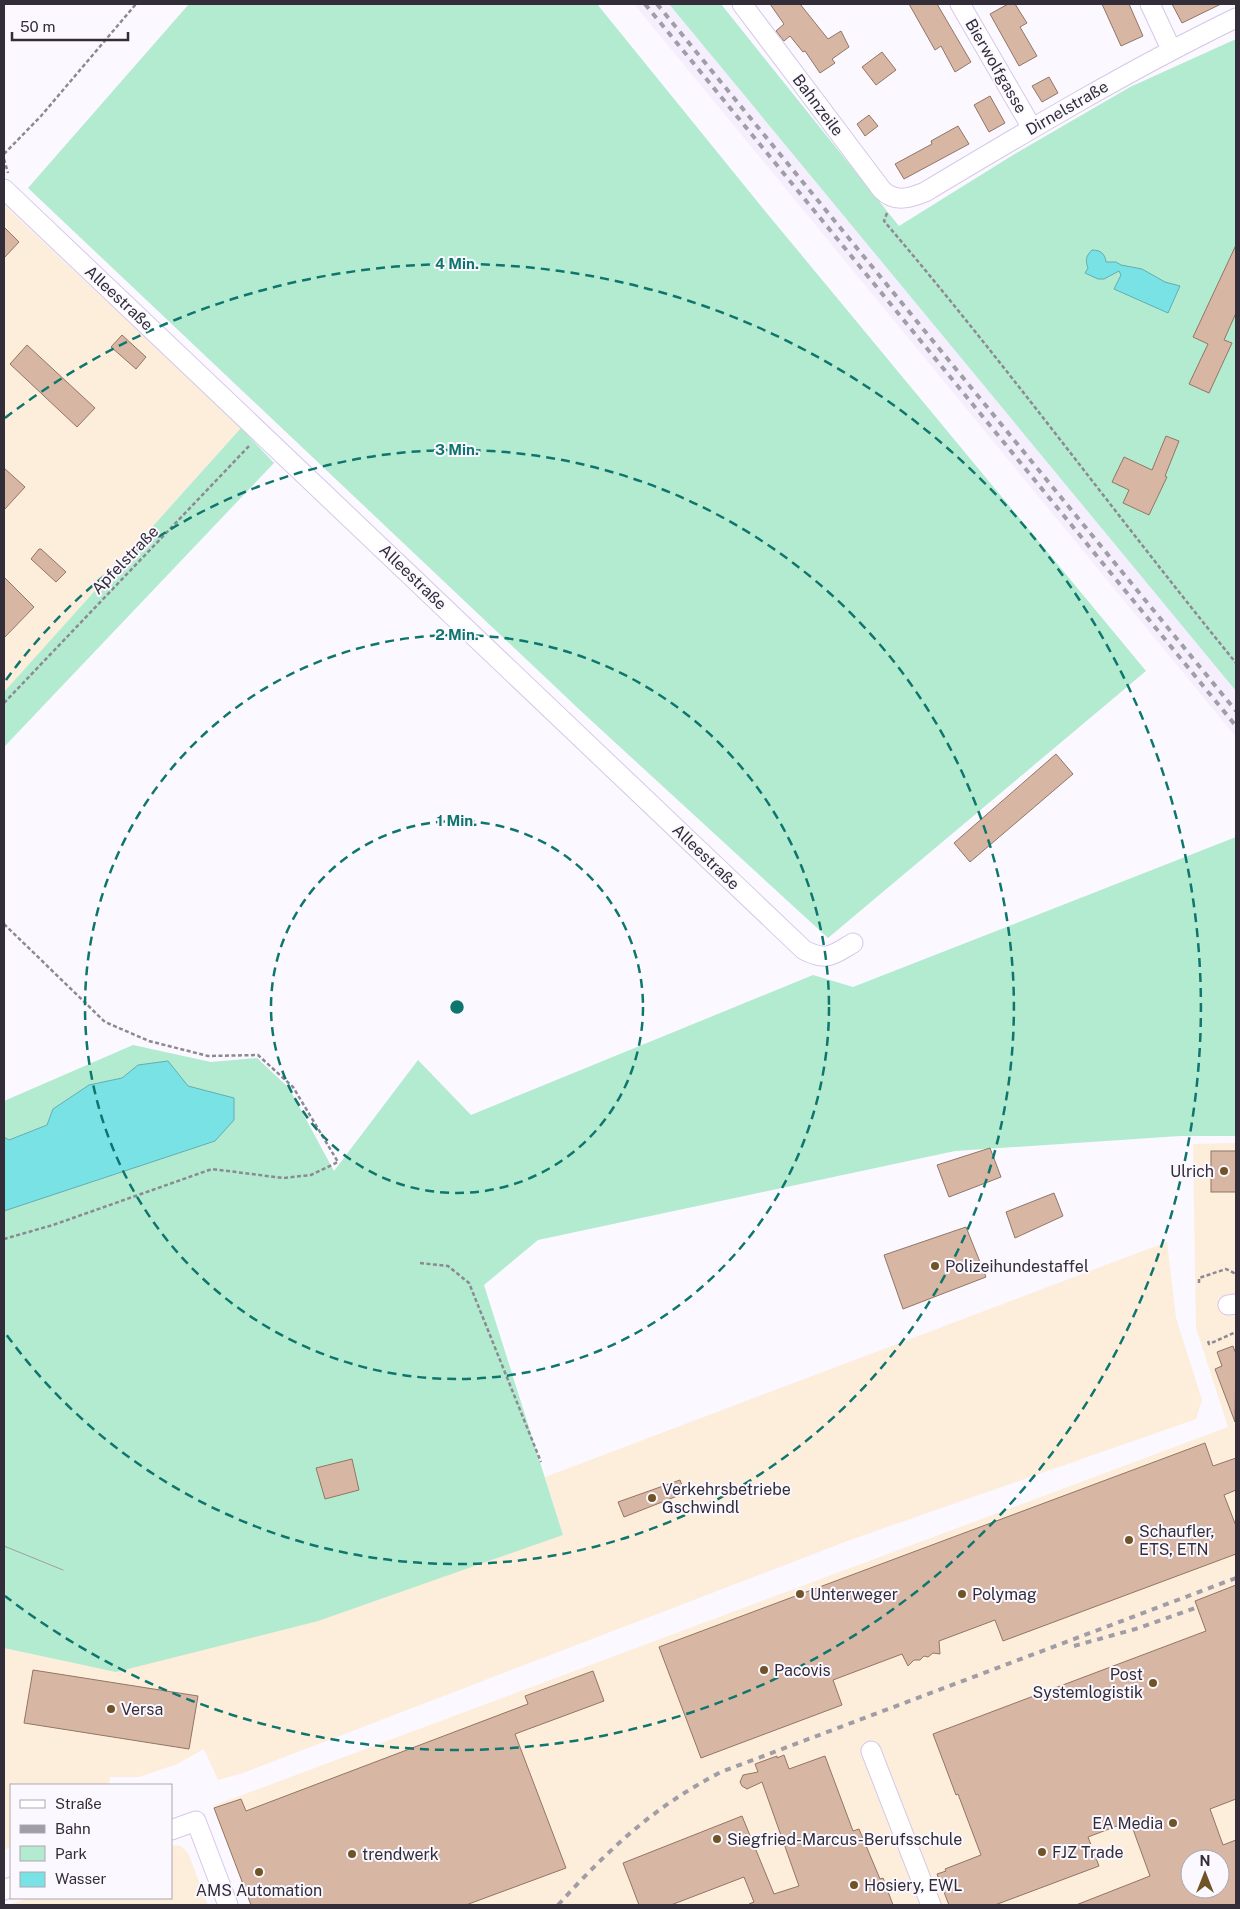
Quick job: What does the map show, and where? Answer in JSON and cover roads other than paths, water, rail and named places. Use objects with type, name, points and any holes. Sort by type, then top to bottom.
[{"type":"street","name":"Bahnzeile","points":[[742,4],[882,190],[896,198]]},
{"type":"street","name":"Bierwolfgasse","points":[[960,4],[1032,128]]},
{"type":"street","points":[[1150,4],[1171,49]]},
{"type":"street","name":"Dirnelstraße","points":[[896,198],[908,198],[925,192],[1032,128],[1171,49],[1236,18]]},
{"type":"street","name":"Alleestraße","points":[[4,189],[262,432],[804,950],[814,955],[831,956],[853,944]]},
{"type":"street","points":[[871,1751],[931,1905]]},
{"type":"street","points":[[172,1830],[196,1821],[228,1905]]},
{"type":"water","points":[[1092,250],[1102,253],[1106,262],[1116,262],[1121,265],[1142,269],[1165,282],[1180,286],[1168,313],[1114,289],[1121,275],[1119,271],[1104,279],[1098,279],[1085,273],[1088,268],[1088,254]]},
{"type":"water","points":[[168,1061],[188,1086],[234,1098],[234,1120],[215,1141],[4,1211],[4,1137],[9,1140],[47,1125],[53,1109],[89,1085],[122,1078],[138,1065]]},
{"type":"tram line","points":[[4,1546],[63,1570]]},
{"type":"railway","points":[[645,4],[1236,726]]},
{"type":"railway","points":[[657,4],[1236,711]]},
{"type":"railway","points":[[558,1905],[595,1866],[633,1831],[674,1800],[721,1772],[1236,1578]]},
{"type":"railway","points":[[1074,1646],[1139,1628],[1195,1608]]},
{"type":"place","name":"Ulrich","points":[[1224,1171]]},
{"type":"place","name":"Polizeihundestaffel","points":[[935,1266]]},
{"type":"place","name":"Verkehrsbetriebe Gschwindl","points":[[652,1498]]},
{"type":"place","name":"Schaufler, ETS, ETN","points":[[1129,1540]]},
{"type":"place","name":"Unterweger","points":[[800,1594]]},
{"type":"place","name":"Polymag","points":[[962,1594]]},
{"type":"place","name":"Pacovis","points":[[764,1670]]},
{"type":"place","name":"Post Systemlogistik","points":[[1153,1683]]},
{"type":"place","name":"Versa","points":[[111,1709]]},
{"type":"place","name":"EA Media","points":[[1173,1823]]},
{"type":"place","name":"Siegfried-Marcus-Berufsschule","points":[[717,1839]]},
{"type":"place","name":"FJZ Trade","points":[[1042,1852]]},
{"type":"place","name":"trendwerk","points":[[352,1854]]},
{"type":"place","name":"AMS Automation","points":[[259,1872]]},
{"type":"place","name":"Hosiery, EWL","points":[[854,1885]]}]
